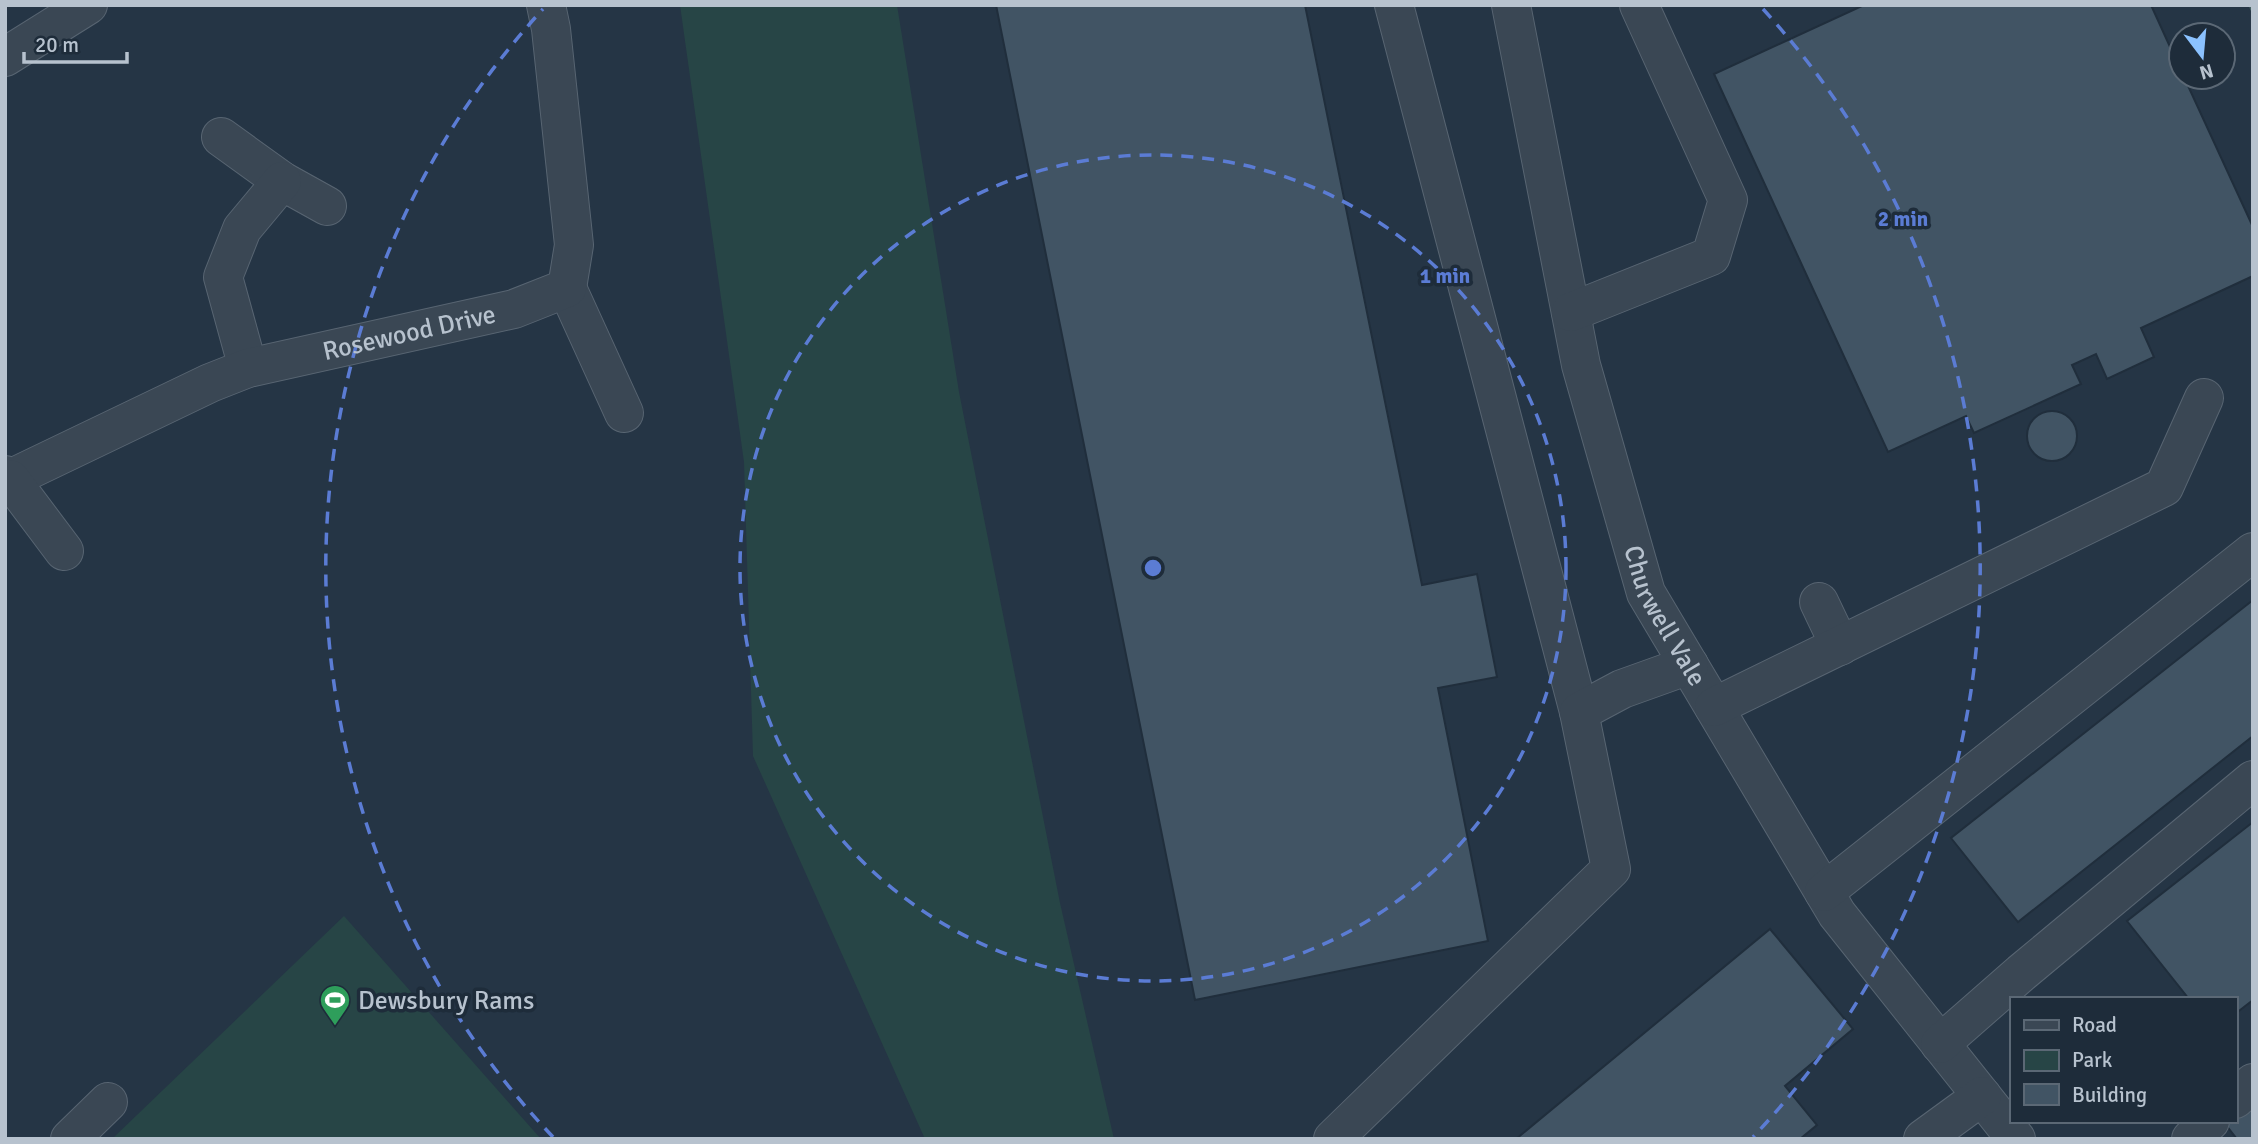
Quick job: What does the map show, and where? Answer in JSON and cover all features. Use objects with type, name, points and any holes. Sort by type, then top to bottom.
[{"type":"street","points":[[5,57],[88,5]]},
{"type":"street","points":[[546,5],[551,29],[574,245],[567,288],[624,413]]},
{"type":"street","points":[[1333,1139],[1611,869],[1579,712],[1394,5]]},
{"type":"street","name":"Churwell Vale","points":[[1511,5],[1581,365],[1646,593],[1838,914],[2015,1139]]},
{"type":"street","points":[[1571,312],[1711,256],[1728,200],[1639,5]]},
{"type":"street","points":[[222,137],[282,181],[327,206]]},
{"type":"street","points":[[248,368],[223,277],[242,229],[282,181]]},
{"type":"street","name":"Rosewood Drive","points":[[64,551],[8,477],[248,368],[514,309],[567,288]]},
{"type":"street","points":[[1714,707],[2164,488],[2203,398]]},
{"type":"street","points":[[1824,892],[2253,552]]},
{"type":"street","points":[[1819,602],[1840,646]]},
{"type":"street","points":[[1579,712],[1622,689],[1689,665]]},
{"type":"street","points":[[1940,1044],[2253,780]]},
{"type":"street","points":[[2237,1097],[2253,1083]]},
{"type":"street","points":[[1923,1139],[1982,1096]]},
{"type":"street","points":[[70,1139],[108,1102]]},
{"type":"street","points":[[2191,1139],[2208,1123]]},
{"type":"path","points":[[2251,5],[2253,11]]},
{"type":"green space","points":[[680,5],[897,5],[959,392],[1060,903],[1114,1139],[925,1139],[753,756],[744,462]]},
{"type":"green space","name":"Dewsbury Rams","points":[[344,916],[541,1139],[112,1139]]},
{"type":"building","points":[[996,5],[1305,5],[1422,585],[1477,574],[1497,677],[1438,688],[1488,941],[1195,1000]]},
{"type":"building","points":[[1864,5],[2151,5],[2167,40],[2167,91],[2190,91],[2253,227],[2253,276],[2141,328],[2154,357],[2107,379],[2096,354],[2072,365],[2081,384],[1974,433],[1966,416],[1888,452],[1714,74]]},
{"type":"building","points":[[2052,411],[2070,418],[2077,436],[2070,454],[2052,461],[2034,454],[2027,436],[2034,418]]},
{"type":"building","points":[[2253,600],[2253,736],[2018,922],[1951,838]]},
{"type":"building","points":[[2253,822],[2253,1000],[2237,1012],[2237,997],[2187,997],[2127,921]]},
{"type":"building","points":[[1770,929],[1853,1029],[1785,1086],[1817,1125],[1800,1139],[1516,1139]]},
{"type":"building","points":[[2253,1103],[2253,1139],[2237,1139],[2226,1125],[2237,1123],[2237,1115]]},
{"type":"place","name":"Dewsbury Rams","points":[[335,1027]]}]
